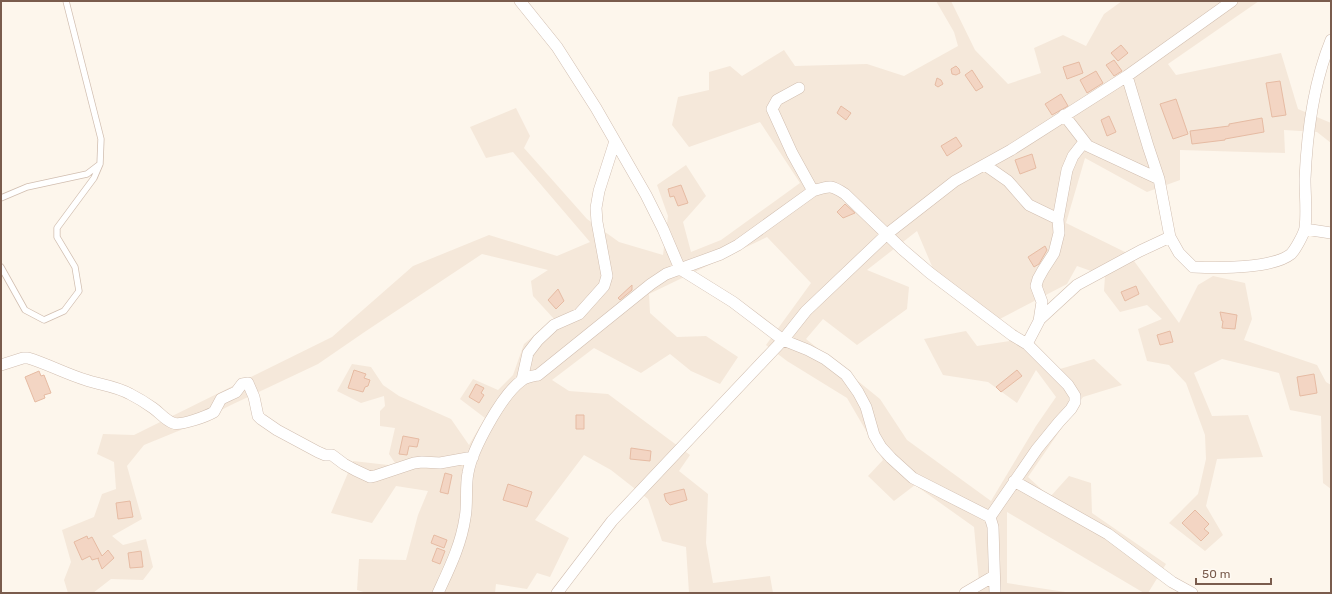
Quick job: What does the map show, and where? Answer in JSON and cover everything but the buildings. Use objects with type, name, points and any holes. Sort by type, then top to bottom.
[{"type":"street","points":[[520,1],[557,47],[596,108],[653,207],[680,269],[733,302],[783,340],[825,359],[846,376],[858,392],[866,407],[874,435],[881,447],[901,468],[919,481],[990,517],[993,527],[995,593]]},
{"type":"street","points":[[557,593],[612,521],[783,340],[806,311],[887,234],[955,181],[1011,150],[1127,76],[1232,1]]},
{"type":"street","points":[[1127,76],[1159,179],[1170,237],[1178,253],[1193,267],[1267,264],[1283,259],[1292,254],[1305,229],[1305,178],[1311,109],[1318,76],[1331,40]]},
{"type":"street","points":[[799,88],[777,100],[772,110],[792,153],[813,191]]},
{"type":"street","points":[[1064,115],[1084,142],[1096,151],[1159,179]]},
{"type":"street","points":[[522,380],[528,353],[538,340],[554,325],[578,314],[604,286],[607,276],[597,222],[596,208],[599,191],[615,141]]},
{"type":"street","points":[[1028,344],[1039,321],[1042,302],[1036,286],[1042,270],[1054,253],[1059,233],[1058,219],[1067,170],[1073,156],[1084,142]]},
{"type":"street","points":[[985,165],[1008,181],[1029,205],[1058,219]]},
{"type":"street","points":[[438,593],[452,562],[466,518],[468,472],[475,450],[507,395],[522,380],[538,375],[651,284],[666,274],[721,254],[738,245],[813,191],[828,186],[834,187],[845,194],[930,273],[1012,335],[1028,344],[1068,385],[1075,396],[1075,402],[1071,409],[1058,422],[1014,480],[990,517]]},
{"type":"street","points":[[1305,229],[1331,233]]},
{"type":"street","points":[[1039,321],[1077,285],[1132,254],[1170,237]]},
{"type":"street","points":[[1,365],[23,358],[34,360],[88,381],[112,386],[129,393],[174,423],[193,420],[214,412],[221,399],[236,392],[242,384],[248,383],[254,397],[258,416],[261,419],[277,430],[318,452],[325,455],[332,455],[344,464],[370,477],[414,463],[440,463],[473,457]]},
{"type":"street","points":[[1014,480],[1108,534],[1172,582],[1192,593]]},
{"type":"street","points":[[965,593],[994,576]]},
{"type":"lane","points":[[1,267],[25,310],[44,320],[64,311],[79,291],[75,267],[57,236],[57,228],[94,178],[100,164],[100,139],[66,1]]},
{"type":"lane","points":[[1,198],[27,187],[87,174],[100,164]]},
{"type":"shaded area","points":[[936,1],[951,1],[975,50],[1008,84],[1041,73],[1034,48],[1063,35],[1086,46],[1104,14],[1122,1],[1259,1],[1168,64],[1176,75],[1281,53],[1298,109],[1331,123],[1331,143],[1317,132],[1284,130],[1285,153],[1180,150],[1180,180],[1147,192],[1085,158],[1066,223],[1129,254],[1179,323],[1198,285],[1213,276],[1245,283],[1252,319],[1244,340],[1317,365],[1326,382],[1331,385],[1331,489],[1323,483],[1321,416],[1290,410],[1279,373],[1222,359],[1194,373],[1212,416],[1248,415],[1263,457],[1217,459],[1206,506],[1223,535],[1205,551],[1169,523],[1198,494],[1206,459],[1205,435],[1186,383],[1169,365],[1147,361],[1138,329],[1162,319],[1147,305],[1120,312],[1104,291],[1105,276],[1077,266],[1067,284],[996,321],[937,278],[917,231],[867,270],[909,287],[907,309],[857,345],[823,319],[806,339],[880,399],[907,440],[991,501],[1036,426],[1056,397],[1036,370],[1017,403],[988,382],[943,375],[924,339],[966,331],[977,346],[1030,338],[1060,369],[1094,359],[1122,385],[1083,397],[1028,477],[1050,497],[1069,476],[1091,483],[1092,513],[1166,564],[1148,593],[1144,593],[1007,512],[1007,583],[1072,593],[980,593],[974,527],[915,485],[894,501],[868,476],[883,460],[847,398],[787,361],[766,345],[811,283],[767,237],[649,294],[650,313],[677,337],[706,336],[738,357],[720,384],[691,371],[670,354],[641,373],[594,348],[552,380],[569,391],[608,394],[690,455],[679,471],[708,494],[706,543],[713,583],[770,576],[773,593],[689,593],[686,547],[662,541],[648,499],[611,470],[584,455],[535,520],[569,538],[550,577],[537,573],[527,589],[496,584],[495,593],[367,593],[357,590],[359,559],[406,560],[418,515],[428,491],[396,486],[372,523],[331,513],[353,461],[397,466],[389,454],[395,428],[380,426],[380,411],[385,406],[384,396],[361,403],[337,391],[352,364],[371,367],[383,385],[399,396],[451,419],[469,445],[485,418],[460,399],[473,379],[498,390],[513,375],[524,344],[554,319],[533,296],[531,281],[548,270],[482,254],[318,364],[188,427],[144,445],[127,466],[142,519],[112,536],[123,545],[146,539],[153,567],[143,580],[111,579],[93,593],[68,593],[64,580],[71,562],[62,530],[94,517],[102,494],[116,489],[114,462],[97,454],[103,434],[134,435],[332,337],[413,266],[489,235],[557,256],[590,242],[513,152],[486,158],[470,127],[516,108],[530,136],[524,148],[587,219],[619,242],[663,255],[668,216],[657,185],[686,165],[706,196],[683,222],[691,252],[721,240],[800,183],[760,122],[689,147],[672,125],[678,97],[709,90],[709,72],[730,66],[742,76],[784,50],[795,66],[867,64],[904,76],[958,46],[954,32]]}]
